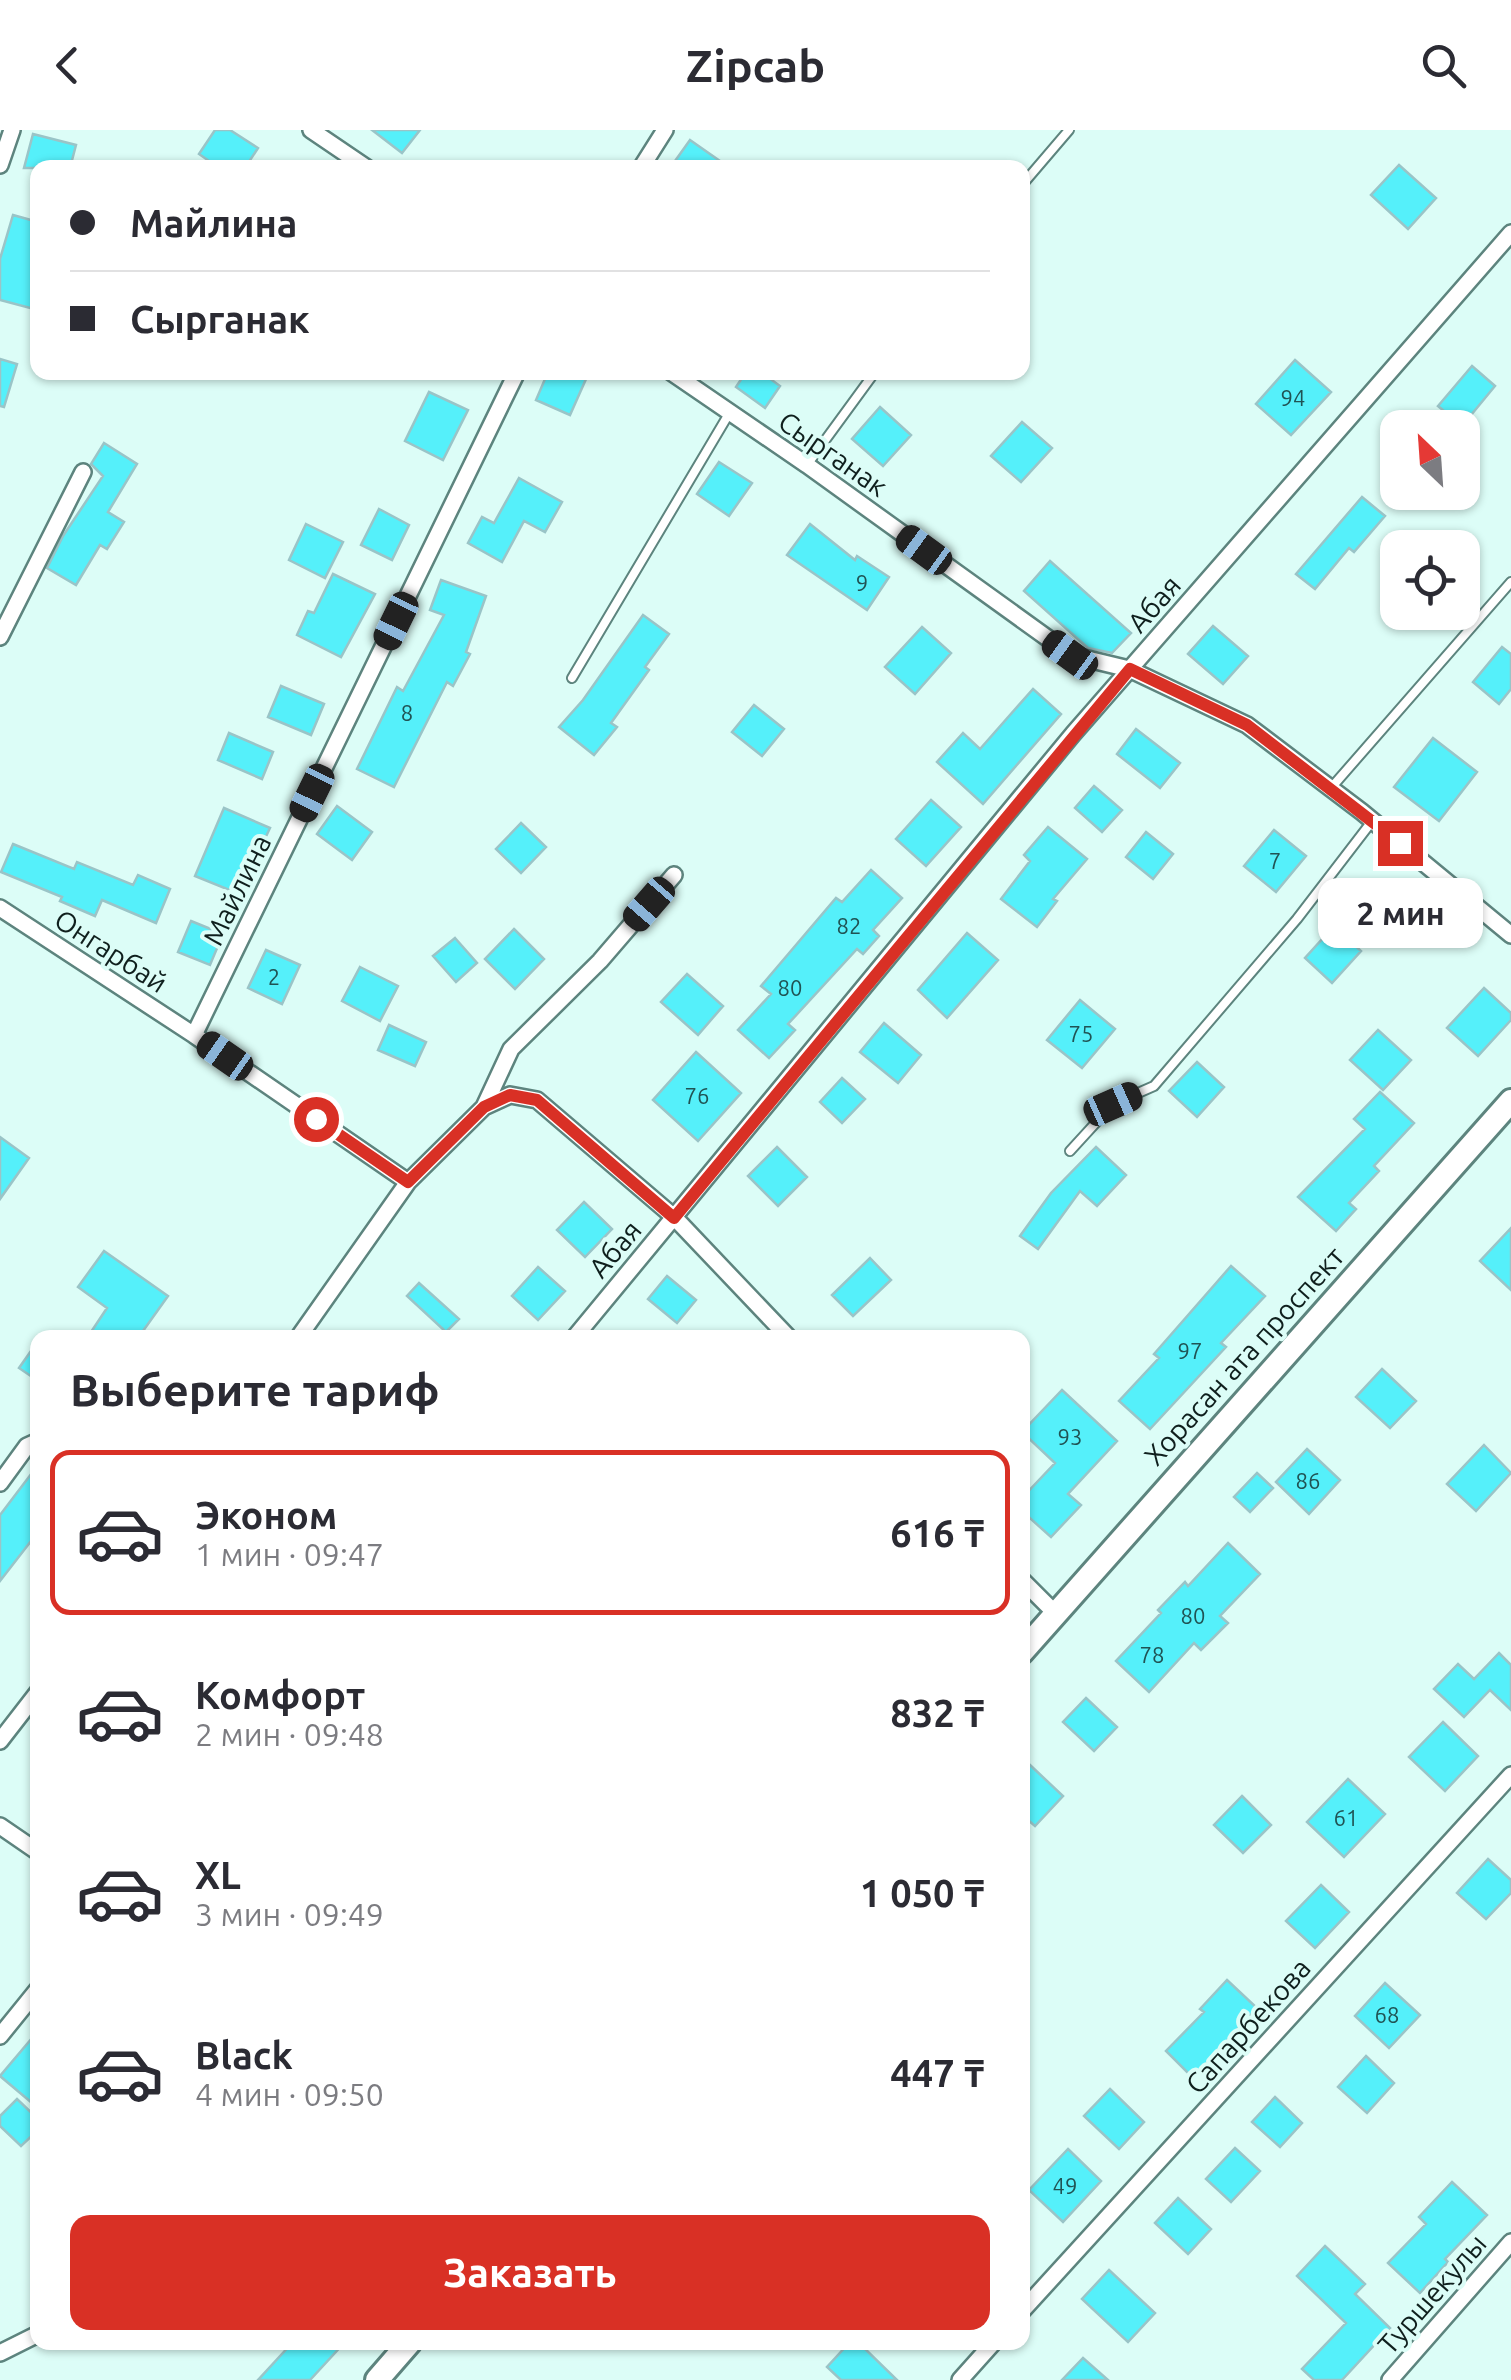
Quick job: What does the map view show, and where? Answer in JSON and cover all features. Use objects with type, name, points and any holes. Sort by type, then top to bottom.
[{"type":"main road","name":"Хорасан ата проспект","points":[[1030,1643],[1511,1100]]},
{"type":"main road","points":[[377,2380],[403,2350]]},
{"type":"street","points":[[0,165],[12,130]]},
{"type":"street","points":[[311,130],[355,160]]},
{"type":"street","points":[[646,160],[665,130]]},
{"type":"street","name":"Абая","points":[[581,1330],[1130,669],[1511,234]]},
{"type":"street","name":"Майлина","points":[[194,1034],[513,380]]},
{"type":"street","name":"Сырганак","points":[[684,380],[1070,655],[1130,669],[1247,725],[1373,820],[1511,934]]},
{"type":"street","points":[[0,638],[82,472]]},
{"type":"street","points":[[484,1107],[511,1049],[600,961],[674,875]]},
{"type":"street","name":"Онгарбай","points":[[0,908],[194,1034]]},
{"type":"street","points":[[194,1034],[408,1182]]},
{"type":"street","points":[[304,1330],[408,1182],[484,1107],[510,1095],[537,1100],[674,1218],[781,1330]]},
{"type":"street","points":[[0,1483],[30,1445]]},
{"type":"street","points":[[1030,1588],[1056,1614]]},
{"type":"street","points":[[0,1741],[30,1702]]},
{"type":"street","name":"Сапарбекова","points":[[1030,2302],[1511,1775]]},
{"type":"street","points":[[0,1826],[30,1847]]},
{"type":"street","points":[[0,2036],[30,1999]]},
{"type":"street","name":"Туршекулы","points":[[1390,2380],[1511,2242]]},
{"type":"street","points":[[0,2353],[30,2338]]},
{"type":"street","points":[[960,2380],[987,2350]]},
{"type":"lane","points":[[1030,177],[1070,130]]},
{"type":"lane","points":[[807,465],[868,380]]},
{"type":"lane","points":[[572,678],[730,412]]},
{"type":"lane","points":[[1330,788],[1511,582]]},
{"type":"lane","points":[[1070,1151],[1113,1104],[1154,1086],[1298,919],[1373,820]]},
{"type":"building","points":[[215,130],[230,130],[258,148],[250,160],[208,160],[199,154]]},
{"type":"building","points":[[372,130],[420,130],[402,153]]},
{"type":"building","points":[[33,134],[76,145],[72,160],[30,160],[30,168],[24,168]]},
{"type":"building","points":[[690,140],[719,160],[676,160]]},
{"type":"building","points":[[1399,165],[1436,198],[1408,229],[1371,195]]},
{"type":"building","points":[[13,215],[30,220],[30,308],[0,300],[0,259]]},
{"type":"building","points":[[0,359],[17,364],[4,407],[0,406]]},
{"type":"building","points":[[1295,360],[1331,392],[1291,435],[1256,404]]},
{"type":"building","points":[[1472,366],[1495,386],[1475,410],[1443,410],[1438,406]]},
{"type":"building","points":[[545,380],[586,380],[570,415],[536,400]]},
{"type":"building","points":[[741,380],[772,380],[780,386],[765,408],[736,387]]},
{"type":"building","points":[[429,392],[468,410],[443,460],[405,441]]},
{"type":"building","points":[[880,407],[911,435],[883,466],[852,439]]},
{"type":"building","points":[[1022,422],[1052,448],[1021,482],[991,456]]},
{"type":"building","points":[[104,443],[137,464],[108,512],[124,522],[107,549],[100,545],[76,585],[47,568],[103,476],[91,464]]},
{"type":"building","points":[[719,462],[752,483],[729,516],[697,494]]},
{"type":"building","points":[[519,478],[562,502],[545,532],[524,521],[502,562],[468,543],[482,517],[494,523]]},
{"type":"building","points":[[1362,497],[1385,516],[1354,552],[1349,548],[1315,589],[1296,574]]},
{"type":"building","points":[[379,509],[409,525],[392,560],[361,545]]},
{"type":"building","points":[[306,524],[343,542],[325,578],[289,560]]},
{"type":"building","points":[[810,524],[855,560],[857,556],[889,577],[867,610],[787,555]]},
{"type":"building","points":[[1050,561],[1131,633],[1112,653],[1088,648],[1024,591]]},
{"type":"building","points":[[333,574],[375,594],[341,657],[297,635],[308,611],[314,613]]},
{"type":"building","points":[[441,580],[486,596],[466,652],[470,654],[453,686],[447,682],[394,787],[357,769],[397,687],[403,691],[444,615],[430,610]]},
{"type":"building","points":[[643,615],[669,634],[611,723],[617,727],[594,755],[559,727]]},
{"type":"building","points":[[1213,626],[1248,656],[1223,684],[1188,654]]},
{"type":"building","points":[[922,627],[951,653],[915,694],[885,667]]},
{"type":"building","points":[[1502,647],[1511,654],[1511,689],[1499,704],[1473,682]]},
{"type":"building","points":[[281,686],[324,704],[311,735],[268,717]]},
{"type":"building","points":[[1033,689],[1061,714],[983,804],[937,762],[963,733],[980,749]]},
{"type":"building","points":[[754,705],[784,729],[762,756],[732,732]]},
{"type":"building","points":[[1136,729],[1180,763],[1160,788],[1117,754]]},
{"type":"building","points":[[229,733],[273,752],[262,779],[218,760]]},
{"type":"building","points":[[1433,738],[1477,772],[1439,821],[1394,787]]},
{"type":"building","points":[[1094,786],[1122,810],[1102,832],[1075,808]]},
{"type":"building","points":[[931,800],[961,827],[926,866],[896,839]]},
{"type":"building","points":[[337,806],[372,832],[352,860],[317,834]]},
{"type":"building","points":[[224,808],[270,828],[239,894],[195,876]]},
{"type":"building","points":[[521,823],[546,847],[521,873],[496,849]]},
{"type":"building","points":[[1048,827],[1087,859],[1053,899],[1057,901],[1037,927],[1001,899],[1030,861],[1024,855]]},
{"type":"building","points":[[1274,830],[1306,856],[1276,892],[1244,866]]},
{"type":"building","points":[[1146,832],[1173,854],[1153,879],[1126,857]]},
{"type":"building","points":[[13,844],[74,869],[77,862],[133,885],[138,875],[170,889],[156,923],[102,900],[95,916],[60,901],[62,897],[1,872]]},
{"type":"building","points":[[871,870],[902,898],[873,930],[879,936],[863,954],[857,949],[788,1024],[795,1030],[769,1058],[738,1030],[771,994],[761,986],[836,898],[842,902]]},
{"type":"building","points":[[191,921],[223,934],[210,965],[178,952]]},
{"type":"building","points":[[1334,926],[1361,951],[1332,983],[1305,958]]},
{"type":"building","points":[[514,929],[544,959],[515,989],[485,959]]},
{"type":"building","points":[[967,933],[998,960],[947,1018],[918,990]]},
{"type":"building","points":[[455,938],[477,963],[456,982],[433,956]]},
{"type":"building","points":[[266,950],[300,965],[282,1004],[248,988]]},
{"type":"building","points":[[360,967],[398,986],[380,1021],[342,1001]]},
{"type":"building","points":[[687,974],[723,1006],[698,1035],[661,1002]]},
{"type":"building","points":[[1484,988],[1511,1013],[1511,1020],[1478,1056],[1447,1028]]},
{"type":"building","points":[[1080,1000],[1115,1029],[1082,1068],[1047,1040]]},
{"type":"building","points":[[884,1023],[921,1055],[898,1083],[860,1052]]},
{"type":"building","points":[[389,1025],[426,1042],[415,1066],[378,1050]]},
{"type":"building","points":[[1378,1030],[1411,1060],[1383,1090],[1350,1060]]},
{"type":"building","points":[[696,1052],[741,1093],[698,1141],[653,1100]]},
{"type":"building","points":[[1197,1062],[1224,1087],[1197,1117],[1169,1091]]},
{"type":"building","points":[[842,1078],[865,1099],[842,1123],[820,1102]]},
{"type":"building","points":[[1380,1092],[1414,1123],[1374,1166],[1379,1171],[1349,1203],[1356,1209],[1336,1231],[1298,1197],[1365,1129],[1354,1119]]},
{"type":"building","points":[[0,1137],[29,1158],[0,1199]]},
{"type":"building","points":[[777,1147],[807,1177],[778,1206],[748,1176]]},
{"type":"building","points":[[1096,1147],[1126,1175],[1097,1206],[1080,1191],[1038,1249],[1020,1236],[1051,1193]]},
{"type":"building","points":[[584,1202],[612,1229],[585,1257],[557,1230]]},
{"type":"building","points":[[1511,1228],[1511,1290],[1480,1261]]},
{"type":"building","points":[[104,1251],[168,1296],[144,1330],[92,1330],[107,1308],[78,1287]]},
{"type":"building","points":[[870,1258],[891,1280],[853,1316],[832,1295]]},
{"type":"building","points":[[1231,1266],[1265,1296],[1221,1343],[1226,1347],[1150,1429],[1119,1401],[1159,1358],[1154,1354]]},
{"type":"building","points":[[538,1267],[565,1291],[538,1320],[512,1296]]},
{"type":"building","points":[[667,1276],[696,1300],[677,1323],[648,1299]]},
{"type":"building","points":[[419,1283],[459,1319],[444,1330],[407,1296]]},
{"type":"building","points":[[30,1352],[30,1376],[19,1368]]},
{"type":"building","points":[[1382,1369],[1416,1401],[1390,1428],[1356,1397]]},
{"type":"building","points":[[1062,1390],[1117,1441],[1068,1494],[1081,1505],[1051,1537],[1030,1518],[1030,1490],[1055,1463],[1030,1440],[1030,1424]]},
{"type":"building","points":[[1484,1445],[1511,1473],[1476,1511],[1447,1484]]},
{"type":"building","points":[[1307,1449],[1340,1480],[1309,1514],[1276,1482]]},
{"type":"building","points":[[1257,1473],[1273,1488],[1250,1512],[1234,1497]]},
{"type":"building","points":[[30,1476],[30,1542],[0,1581],[0,1515]]},
{"type":"building","points":[[1228,1543],[1260,1574],[1220,1616],[1228,1623],[1201,1650],[1194,1643],[1149,1692],[1116,1661],[1161,1613],[1158,1610],[1185,1582],[1188,1586]]},
{"type":"building","points":[[1499,1653],[1511,1665],[1511,1710],[1490,1690],[1464,1717],[1434,1689],[1458,1664],[1474,1679]]},
{"type":"building","points":[[1086,1698],[1117,1727],[1094,1751],[1063,1722]]},
{"type":"building","points":[[1443,1722],[1478,1756],[1445,1791],[1409,1757]]},
{"type":"building","points":[[1030,1765],[1063,1796],[1035,1826],[1030,1822]]},
{"type":"building","points":[[1348,1779],[1385,1814],[1344,1857],[1307,1822]]},
{"type":"building","points":[[1242,1796],[1271,1825],[1243,1853],[1214,1825]]},
{"type":"building","points":[[1488,1859],[1511,1880],[1511,1893],[1486,1919],[1457,1893]]},
{"type":"building","points":[[1321,1885],[1349,1912],[1315,1948],[1286,1921]]},
{"type":"building","points":[[1227,1980],[1257,2008],[1193,2078],[1166,2051],[1204,2012],[1200,2009]]},
{"type":"building","points":[[1385,1983],[1420,2015],[1389,2048],[1355,2016]]},
{"type":"building","points":[[30,2040],[30,2101],[0,2076]]},
{"type":"building","points":[[1366,2056],[1394,2083],[1367,2113],[1338,2087]]},
{"type":"building","points":[[1110,2089],[1144,2122],[1119,2149],[1084,2116]]},
{"type":"building","points":[[1275,2097],[1302,2123],[1280,2147],[1252,2122]]},
{"type":"building","points":[[17,2099],[30,2111],[30,2138],[21,2146],[0,2126],[0,2116]]},
{"type":"building","points":[[1235,2148],[1260,2171],[1231,2202],[1206,2179]]},
{"type":"building","points":[[1068,2149],[1101,2181],[1063,2222],[1030,2189]]},
{"type":"building","points":[[1452,2182],[1487,2215],[1445,2259],[1448,2262],[1420,2293],[1388,2263],[1426,2224],[1419,2217]]},
{"type":"building","points":[[1178,2198],[1211,2229],[1188,2254],[1155,2223]]},
{"type":"building","points":[[1325,2246],[1365,2284],[1355,2294],[1390,2328],[1342,2380],[1314,2380],[1302,2369],[1346,2323],[1297,2276]]},
{"type":"building","points":[[1109,2270],[1155,2313],[1128,2342],[1082,2299]]},
{"type":"building","points":[[286,2350],[338,2350],[310,2380],[258,2380]]},
{"type":"building","points":[[843,2350],[866,2350],[897,2380],[841,2380],[827,2367]]},
{"type":"building","points":[[1083,2358],[1108,2380],[1062,2380]]},
{"type":"route","points":[[316,1119],[408,1182],[484,1107],[510,1095],[537,1100],[674,1218],[1130,669],[1247,725],[1400,843]]}]
